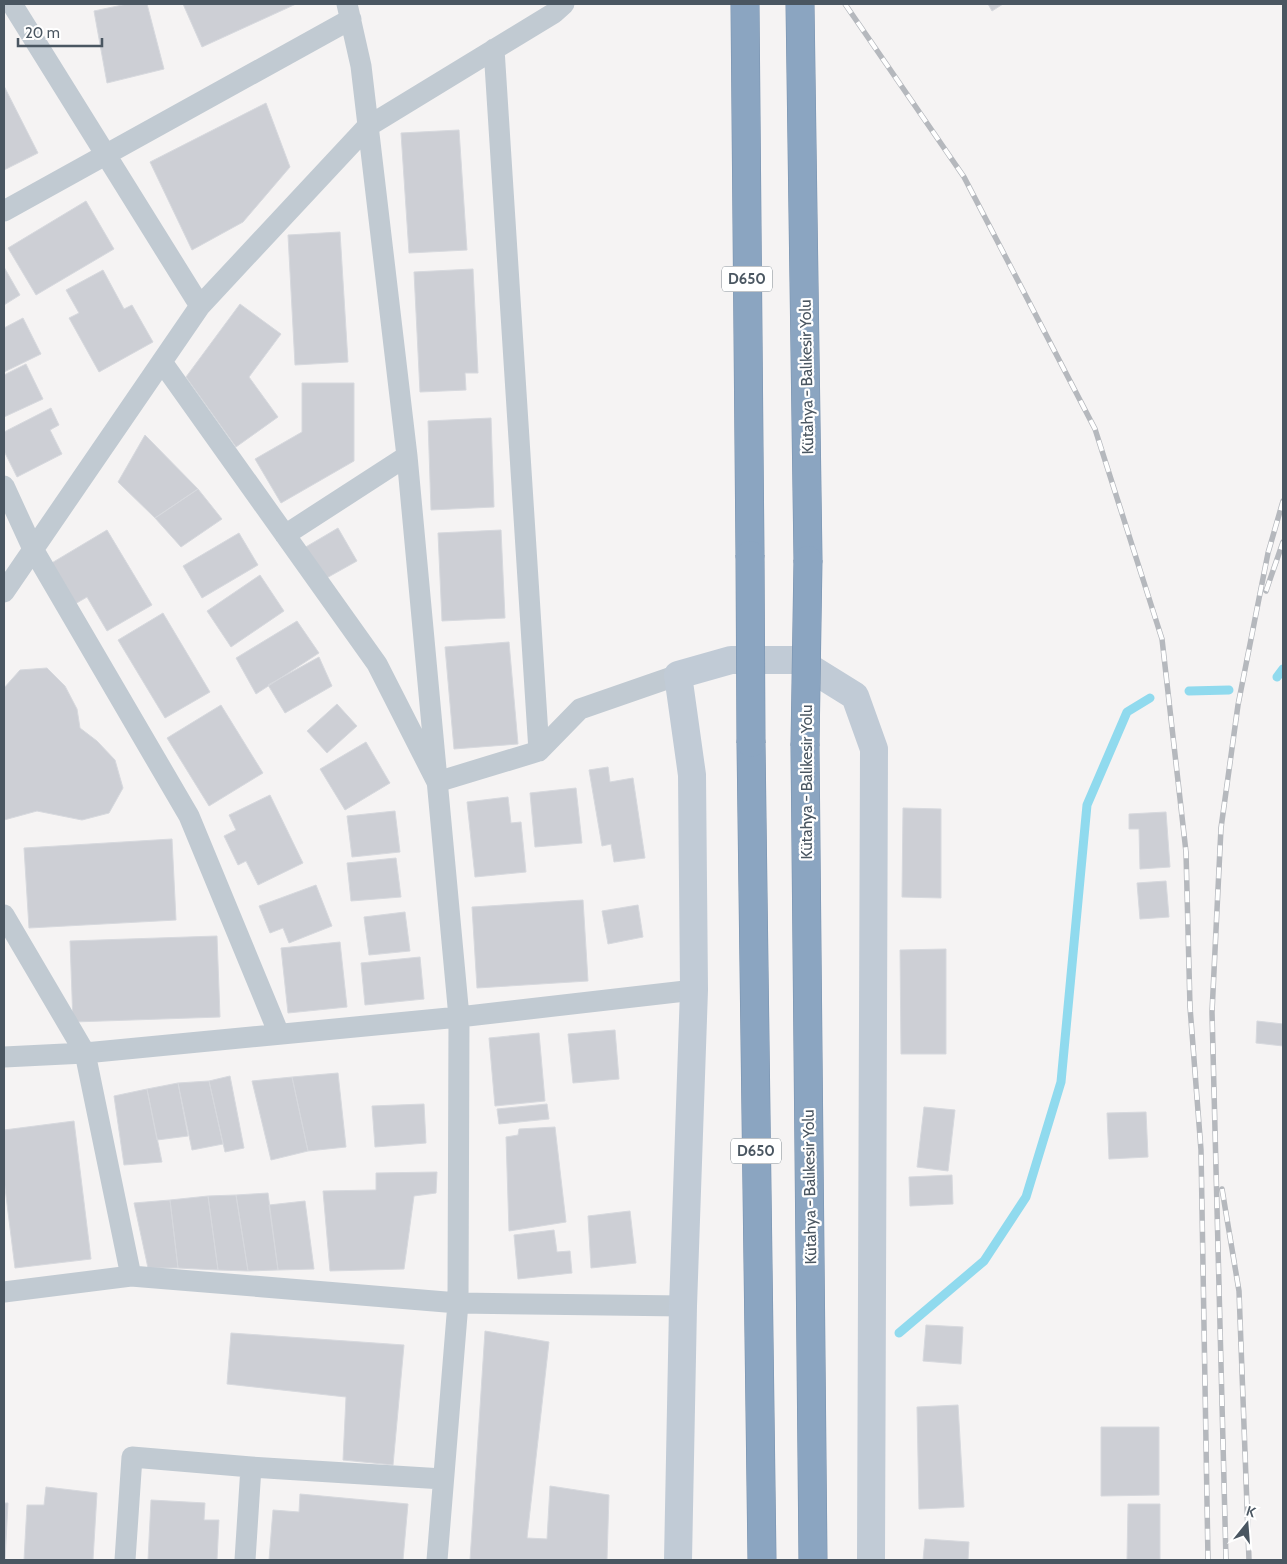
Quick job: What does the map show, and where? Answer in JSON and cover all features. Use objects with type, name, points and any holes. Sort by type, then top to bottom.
[{"type":"highway","name":"D650","points":[[745,4],[751,743],[762,1560]]},
{"type":"highway","name":"Kütahya - Balıkesir Yolu","points":[[800,4],[808,560],[805,746],[813,1560]]},
{"type":"main road","points":[[678,1560],[683,1306],[694,990],[692,775],[678,675],[731,660],[797,660],[854,696],[874,749],[871,1560]]},
{"type":"street","points":[[12,4],[200,306]]},
{"type":"street","points":[[4,592],[200,306],[367,126],[554,12],[564,4]]},
{"type":"street","points":[[4,211],[349,11],[361,66],[407,456],[459,1017],[458,1303],[437,1560]]},
{"type":"street","points":[[494,49],[538,751]]},
{"type":"street","points":[[162,362],[377,664],[437,782]]},
{"type":"street","points":[[285,535],[407,456]]},
{"type":"street","points":[[4,486],[33,549],[189,816],[279,1034]]},
{"type":"street","points":[[437,782],[538,751],[580,709],[678,675]]},
{"type":"street","points":[[4,915],[85,1054],[131,1276]]},
{"type":"street","points":[[4,1057],[85,1054],[459,1017],[694,990]]},
{"type":"street","points":[[5,1286],[131,1276],[458,1303],[683,1306]]},
{"type":"street","points":[[125,1560],[132,1457],[251,1467],[443,1479]]},
{"type":"street","points":[[245,1560],[251,1467]]},
{"type":"building","points":[[127,4],[147,4],[164,69],[107,83],[94,11]]},
{"type":"building","points":[[183,4],[296,4],[202,47]]},
{"type":"building","points":[[988,4],[1003,4],[992,11]]},
{"type":"building","points":[[4,86],[38,153],[4,170]]},
{"type":"building","points":[[266,103],[290,167],[243,222],[192,250],[150,162]]},
{"type":"building","points":[[459,130],[467,250],[409,253],[401,133]]},
{"type":"building","points":[[86,201],[114,249],[36,295],[8,248]]},
{"type":"building","points":[[340,232],[348,362],[295,365],[288,235]]},
{"type":"building","points":[[4,267],[20,295],[4,305]]},
{"type":"building","points":[[473,269],[478,373],[465,373],[466,390],[420,392],[414,272]]},
{"type":"building","points":[[103,270],[124,309],[132,305],[153,342],[99,372],[69,318],[79,313],[66,290]]},
{"type":"building","points":[[240,304],[281,334],[249,377],[278,417],[236,447],[186,377]]},
{"type":"building","points":[[23,318],[41,354],[4,372],[4,328]]},
{"type":"building","points":[[26,364],[43,399],[4,417],[4,375]]},
{"type":"building","points":[[302,383],[354,383],[354,461],[281,503],[255,459],[302,432]]},
{"type":"building","points":[[51,408],[59,425],[50,430],[62,454],[17,477],[4,451],[4,432]]},
{"type":"building","points":[[491,418],[494,507],[431,510],[428,421]]},
{"type":"building","points":[[145,435],[198,489],[155,518],[118,482]]},
{"type":"building","points":[[198,489],[222,519],[181,547],[155,518]]},
{"type":"building","points":[[338,528],[357,561],[323,580],[304,548]]},
{"type":"building","points":[[107,530],[152,605],[107,631],[87,597],[75,604],[50,564]]},
{"type":"building","points":[[501,530],[505,618],[442,621],[438,533]]},
{"type":"building","points":[[239,533],[258,565],[202,598],[183,566]]},
{"type":"building","points":[[260,575],[284,611],[231,647],[207,611]]},
{"type":"building","points":[[163,613],[210,692],[165,718],[118,640]]},
{"type":"building","points":[[297,621],[319,653],[256,694],[236,658]]},
{"type":"building","points":[[509,642],[518,744],[454,749],[445,647]]},
{"type":"building","points":[[319,657],[332,686],[285,713],[268,685]]},
{"type":"building","points":[[47,668],[65,686],[77,709],[80,728],[97,741],[115,760],[123,788],[109,813],[82,820],[37,811],[4,820],[4,688],[20,670]]},
{"type":"building","points":[[337,704],[357,726],[327,753],[307,731]]},
{"type":"building","points":[[221,705],[263,773],[209,806],[167,738]]},
{"type":"building","points":[[366,742],[390,783],[345,810],[320,769]]},
{"type":"building","points":[[608,767],[610,782],[633,778],[645,858],[614,862],[611,844],[602,846],[589,770]]},
{"type":"building","points":[[576,788],[582,843],[535,847],[530,793]]},
{"type":"building","points":[[270,795],[303,863],[258,885],[246,861],[238,865],[224,836],[236,830],[229,815]]},
{"type":"building","points":[[508,797],[511,823],[521,822],[526,872],[475,877],[467,802]]},
{"type":"building","points":[[903,808],[941,809],[941,898],[902,897]]},
{"type":"building","points":[[395,811],[400,852],[352,857],[347,816]]},
{"type":"building","points":[[1166,812],[1170,867],[1140,869],[1139,829],[1129,829],[1129,814]]},
{"type":"building","points":[[172,839],[176,920],[29,928],[24,848]]},
{"type":"building","points":[[396,858],[401,897],[351,901],[347,863]]},
{"type":"building","points":[[1166,881],[1169,917],[1140,919],[1137,883]]},
{"type":"building","points":[[316,885],[332,926],[289,943],[283,928],[270,933],[259,906]]},
{"type":"building","points":[[583,900],[588,981],[477,988],[472,907]]},
{"type":"building","points":[[638,905],[643,937],[608,944],[602,911]]},
{"type":"building","points":[[405,912],[410,951],[369,955],[364,917]]},
{"type":"building","points":[[217,936],[220,1017],[73,1022],[70,941]]},
{"type":"building","points":[[340,942],[347,1007],[288,1013],[281,948]]},
{"type":"building","points":[[946,949],[946,1054],[901,1054],[900,950]]},
{"type":"building","points":[[420,957],[424,999],[365,1005],[361,963]]},
{"type":"building","points":[[1257,1021],[1283,1024],[1283,1046],[1256,1043]]},
{"type":"building","points":[[615,1030],[619,1079],[573,1083],[568,1034]]},
{"type":"building","points":[[539,1033],[545,1101],[495,1106],[489,1038]]},
{"type":"building","points":[[338,1073],[346,1147],[308,1151],[292,1077]]},
{"type":"building","points":[[230,1076],[244,1148],[225,1152],[209,1081]]},
{"type":"building","points":[[292,1077],[308,1151],[271,1160],[252,1081]]},
{"type":"building","points":[[209,1081],[223,1144],[192,1150],[178,1083]]},
{"type":"building","points":[[178,1083],[188,1136],[157,1140],[147,1089]]},
{"type":"building","points":[[147,1089],[162,1162],[124,1165],[114,1096]]},
{"type":"building","points":[[424,1104],[426,1143],[375,1147],[372,1106]]},
{"type":"building","points":[[547,1104],[549,1119],[499,1124],[497,1109]]},
{"type":"building","points":[[924,1107],[955,1110],[948,1171],[917,1167]]},
{"type":"building","points":[[1146,1112],[1148,1157],[1109,1159],[1107,1113]]},
{"type":"building","points":[[74,1121],[91,1259],[15,1268],[4,1180],[4,1130]]},
{"type":"building","points":[[555,1127],[566,1222],[509,1231],[506,1137],[518,1135],[519,1129]]},
{"type":"building","points":[[437,1172],[436,1193],[414,1196],[404,1269],[330,1271],[323,1191],[376,1190],[376,1173]]},
{"type":"building","points":[[952,1175],[953,1204],[910,1206],[909,1177]]},
{"type":"building","points":[[268,1193],[278,1270],[248,1271],[236,1195]]},
{"type":"building","points":[[236,1195],[248,1271],[218,1270],[208,1196]]},
{"type":"building","points":[[208,1196],[218,1270],[178,1268],[170,1200]]},
{"type":"building","points":[[170,1200],[178,1268],[148,1268],[134,1203]]},
{"type":"building","points":[[305,1201],[314,1269],[278,1270],[269,1205]]},
{"type":"building","points":[[630,1211],[636,1263],[591,1268],[588,1216]]},
{"type":"building","points":[[554,1230],[557,1252],[570,1251],[572,1273],[518,1279],[514,1235]]},
{"type":"building","points":[[926,1325],[963,1327],[961,1364],[923,1361]]},
{"type":"building","points":[[485,1331],[549,1342],[527,1538],[547,1539],[550,1486],[609,1495],[607,1560],[470,1560]]},
{"type":"building","points":[[231,1333],[404,1345],[393,1465],[343,1460],[346,1397],[227,1384]]},
{"type":"building","points":[[958,1405],[964,1507],[919,1509],[917,1407]]},
{"type":"building","points":[[1101,1427],[1159,1427],[1159,1495],[1101,1496]]},
{"type":"building","points":[[46,1487],[97,1493],[93,1560],[24,1560],[27,1505],[44,1505]]},
{"type":"building","points":[[300,1494],[408,1504],[403,1560],[269,1560],[273,1510],[299,1512]]},
{"type":"building","points":[[151,1500],[205,1503],[204,1520],[219,1520],[217,1560],[148,1560]]},
{"type":"building","points":[[4,1503],[8,1503],[5,1560],[4,1560]]},
{"type":"building","points":[[1128,1504],[1160,1504],[1160,1560],[1127,1560]]},
{"type":"building","points":[[925,1539],[969,1542],[968,1560],[923,1560]]},
{"type":"waterway","points":[[1277,677],[1283,669]]},
{"type":"waterway","points":[[1189,691],[1229,690]]},
{"type":"waterway","points":[[899,1333],[984,1261],[1026,1197],[1061,1082],[1087,805],[1127,712],[1150,698]]},
{"type":"railway","points":[[845,4],[964,177],[1095,429],[1162,639],[1186,852],[1190,1007],[1201,1150],[1208,1560]]},
{"type":"railway","points":[[1226,1560],[1212,1012],[1221,828],[1238,705],[1268,553],[1283,501]]},
{"type":"railway","points":[[1266,591],[1283,542]]},
{"type":"railway","points":[[1222,1189],[1239,1291],[1249,1560]]}]
